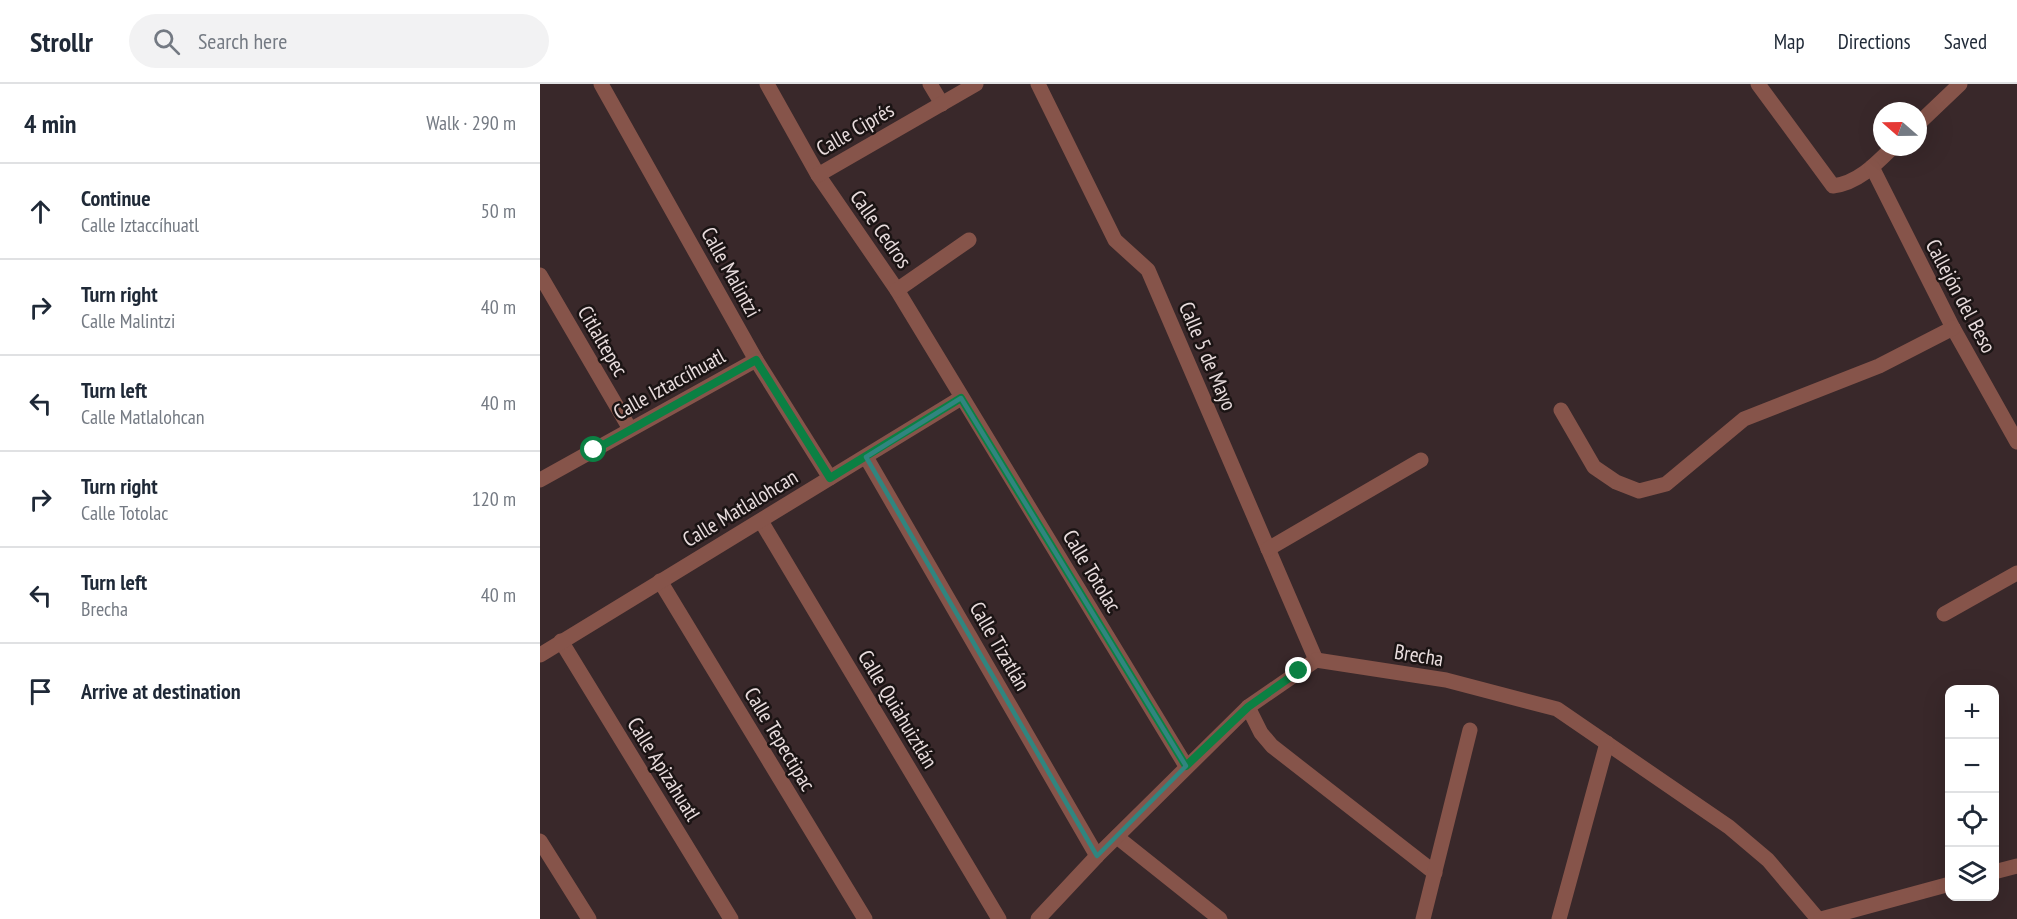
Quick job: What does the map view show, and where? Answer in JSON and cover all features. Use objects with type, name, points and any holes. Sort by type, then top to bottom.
[{"type":"street","name":"Calle Malintzi","points":[[601,84],[756,360],[830,478]]},
{"type":"street","name":"Calle Cedros","points":[[766,84],[818,175],[897,290],[961,398]]},
{"type":"street","points":[[930,84],[942,104]]},
{"type":"street","name":"Calle Ciprés","points":[[818,175],[976,84]]},
{"type":"street","name":"Calle 5 de Mayo","points":[[1038,84],[1114,240],[1148,270],[1316,660]]},
{"type":"street","points":[[1758,84],[1833,186],[1846,185],[1884,156]]},
{"type":"street","points":[[1927,115],[1960,84]]},
{"type":"street","name":"Callejón del Beso","points":[[1872,167],[1953,328],[2017,442]]},
{"type":"street","points":[[897,290],[969,240]]},
{"type":"street","name":"Citlaltepec","points":[[540,274],[630,429]]},
{"type":"street","points":[[1561,410],[1594,467],[1616,482],[1639,491],[1666,484],[1744,419],[1879,366],[1953,328]]},
{"type":"street","name":"Calle Iztaccíhuatl","points":[[540,480],[756,360]]},
{"type":"street","name":"Calle Matlalohcan","points":[[540,655],[961,398]]},
{"type":"street","name":"Calle Totolac","points":[[961,398],[1186,766]]},
{"type":"street","name":"Calle Tizatlán","points":[[866,457],[1097,856]]},
{"type":"street","points":[[1268,549],[1420,460]]},
{"type":"street","name":"Calle Quiahuiztlán","points":[[761,521],[999,919]]},
{"type":"street","points":[[1944,614],[2017,573]]},
{"type":"street","name":"Calle Tepectipac","points":[[660,581],[865,919]]},
{"type":"street","name":"Calle Apizahuatl","points":[[561,641],[731,919]]},
{"type":"street","points":[[1038,919],[1186,766],[1248,707],[1316,660]]},
{"type":"street","name":"Brecha","points":[[1316,660],[1446,680],[1557,709],[1729,827],[1768,860],[1819,919]]},
{"type":"street","points":[[1248,707],[1261,733],[1272,746],[1435,873]]},
{"type":"street","points":[[1423,919],[1470,730]]},
{"type":"street","points":[[1559,919],[1607,743]]},
{"type":"street","points":[[1117,837],[1220,919]]},
{"type":"street","points":[[540,841],[589,919]]},
{"type":"street","points":[[1999,871],[2017,866]]},
{"type":"street","points":[[1819,919],[1945,885]]},
{"type":"highlighted area","points":[[961,398],[1186,766],[1097,856],[866,457]]},
{"type":"route","points":[[594,450],[756,360],[830,478],[961,398],[1186,766],[1248,707],[1299,671]]}]
